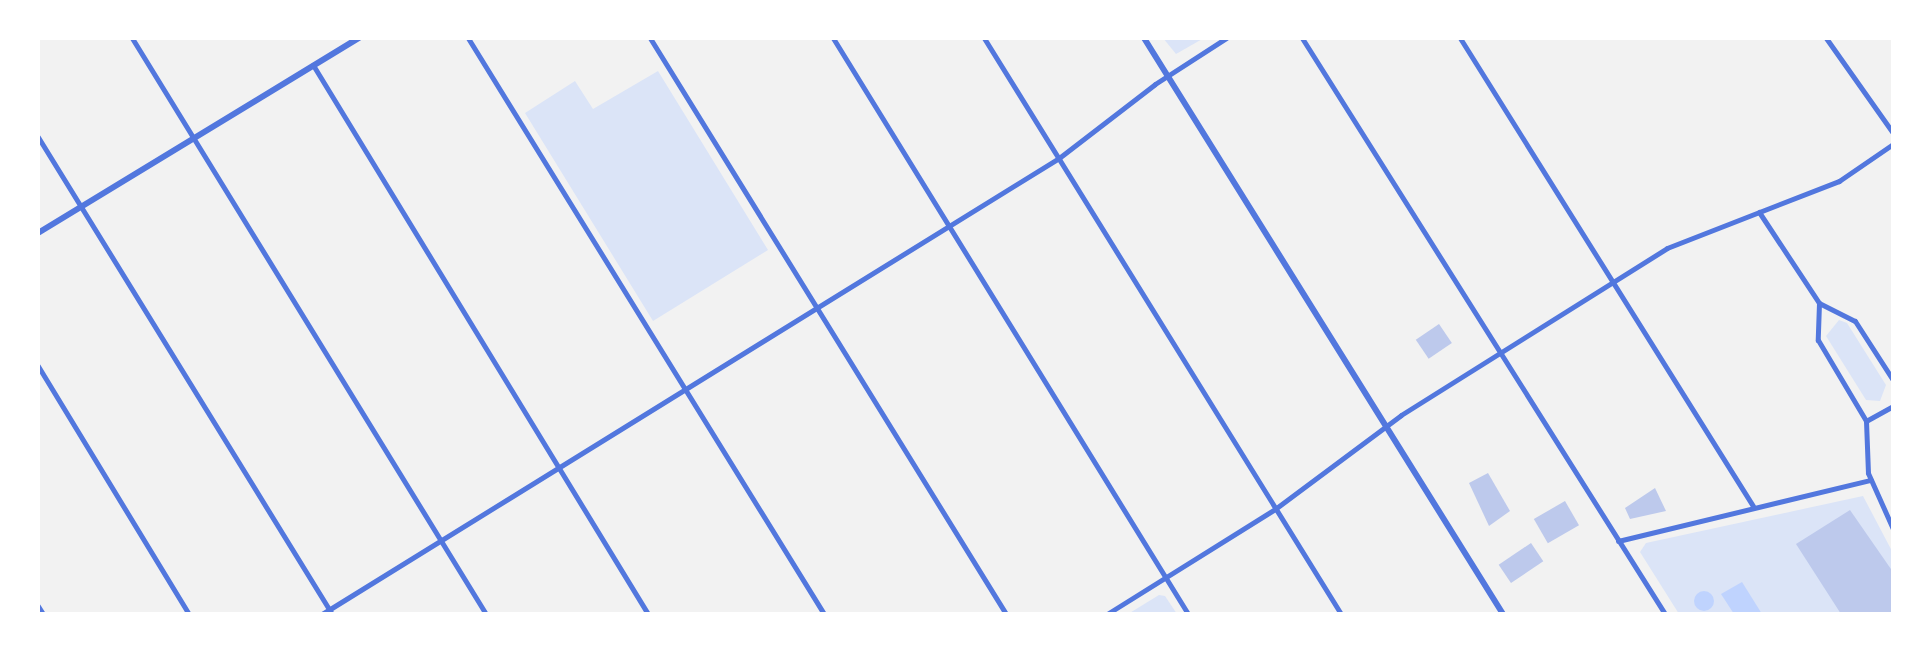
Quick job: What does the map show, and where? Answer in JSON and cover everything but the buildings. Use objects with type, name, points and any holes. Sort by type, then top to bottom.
[{"type":"street","points":[[132,38],[486,614]]},
{"type":"street","points":[[38,233],[359,38]]},
{"type":"street","points":[[468,38],[824,614]]},
{"type":"street","points":[[650,38],[1006,614]]},
{"type":"street","points":[[833,38],[1188,614]]},
{"type":"street","points":[[984,38],[1341,614]]},
{"type":"street","points":[[1144,38],[1503,614]]},
{"type":"street","points":[[322,614],[330,612],[549,472],[1059,158],[1168,75],[1226,38]]},
{"type":"street","points":[[1302,38],[1665,614]]},
{"type":"street","points":[[1460,38],[1753,506]]},
{"type":"street","points":[[1826,38],[1893,133]]},
{"type":"street","points":[[313,65],[648,614]]},
{"type":"street","points":[[38,137],[330,612]]},
{"type":"street","points":[[1107,614],[1275,509],[1386,426],[1499,352],[1667,248],[1839,181],[1893,144]]},
{"type":"street","points":[[1759,212],[1819,303],[1855,321],[1893,380]]},
{"type":"street","points":[[1819,303],[1818,340],[1866,421],[1871,480],[1893,529]]},
{"type":"street","points":[[38,366],[189,614]]},
{"type":"street","points":[[1866,421],[1893,406]]},
{"type":"street","points":[[1618,541],[1871,480]]},
{"type":"street","points":[[38,606],[43,614]]},
{"type":"shaded area","points":[[1163,38],[1204,38],[1176,54]]},
{"type":"shaded area","points":[[658,71],[768,250],[653,321],[525,113],[575,81],[593,109]]},
{"type":"shaded area","points":[[1839,320],[1847,323],[1886,385],[1880,401],[1866,400],[1826,336]]},
{"type":"shaded area","points":[[1863,496],[1893,553],[1893,614],[1679,614],[1640,552],[1646,543]]},
{"type":"shaded area","points":[[1159,595],[1165,596],[1177,614],[1128,614]]},
{"type":"water","points":[[1742,582],[1762,614],[1734,614],[1721,594]]},
{"type":"water","points":[[1704,591],[1711,594],[1714,601],[1711,608],[1704,611],[1697,608],[1694,601],[1697,594]]}]
